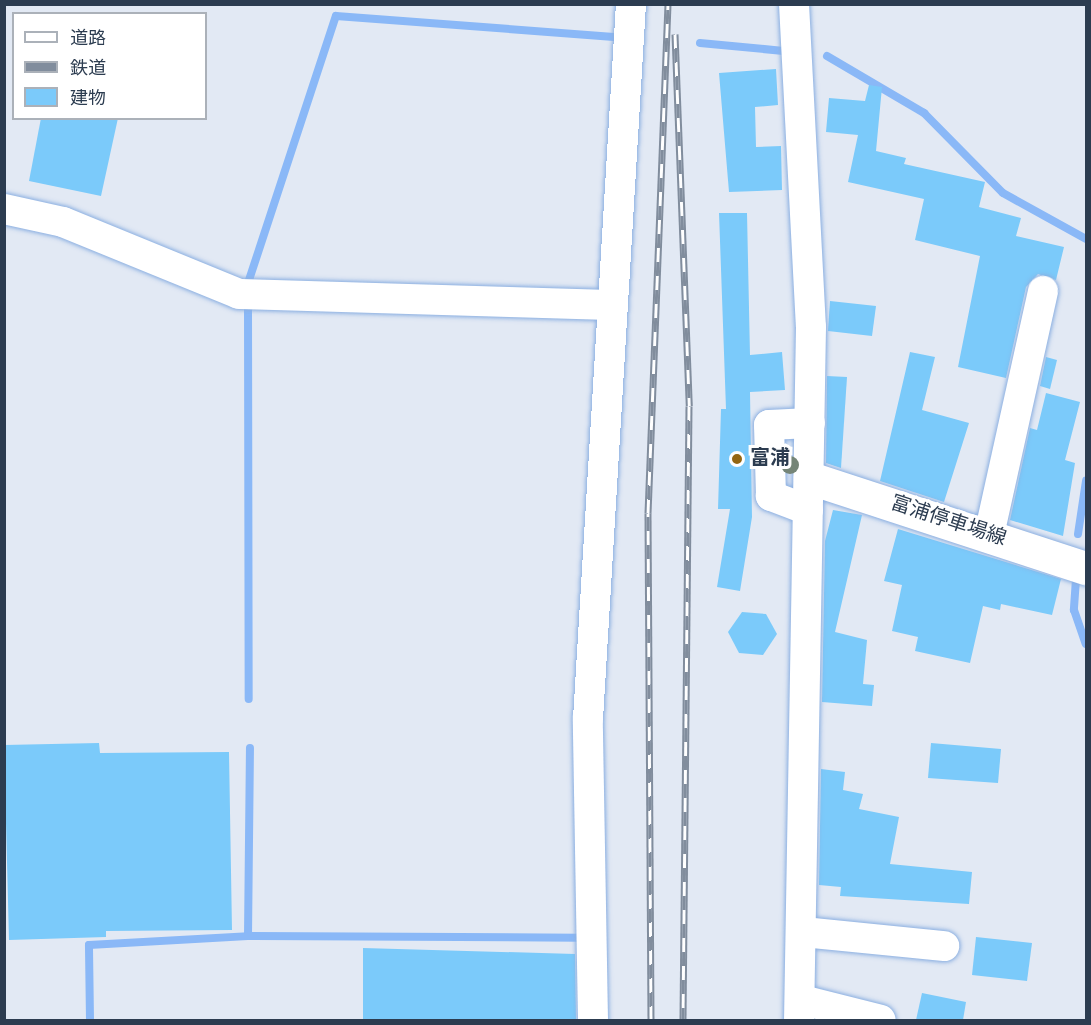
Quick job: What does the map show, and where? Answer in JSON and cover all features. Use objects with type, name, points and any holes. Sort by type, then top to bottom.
[{"type":"main road","name":"富浦停車場線","points":[[810,478],[1086,568]]},
{"type":"street","points":[[593,1020],[588,719],[631,4]]},
{"type":"street","points":[[794,4],[812,327],[800,1010],[880,1020]]},
{"type":"street","points":[[4,209],[63,222],[239,294],[612,305]]},
{"type":"street","points":[[989,535],[1043,291]]},
{"type":"street","points":[[808,510],[771,496],[769,425],[810,423]]},
{"type":"street","points":[[803,932],[944,946]]},
{"type":"building","points":[[776,69],[778,105],[755,107],[756,147],[781,146],[782,190],[729,192],[719,73]]},
{"type":"building","points":[[869,85],[882,87],[876,151],[906,158],[904,164],[985,182],[979,207],[1021,218],[1016,236],[1064,247],[1056,280],[1038,274],[1026,287],[1006,378],[958,367],[980,256],[915,240],[924,199],[848,182],[858,135],[826,132],[829,98],[865,101]]},
{"type":"building","points":[[41,120],[118,120],[101,196],[29,181]]},
{"type":"building","points":[[719,213],[747,213],[750,355],[782,352],[785,390],[750,392],[752,517],[740,591],[717,587],[730,509],[718,509],[721,409],[726,409]]},
{"type":"building","points":[[830,301],[876,306],[872,336],[828,331]]},
{"type":"building","points":[[910,352],[935,357],[922,410],[969,423],[944,502],[880,481]]},
{"type":"building","points":[[1046,357],[1057,360],[1050,389],[1040,386]]},
{"type":"building","points":[[827,376],[847,377],[841,468],[826,463]]},
{"type":"building","points":[[1046,393],[1080,402],[1065,460],[1075,463],[1063,536],[1010,520],[1030,428],[1037,430]]},
{"type":"building","points":[[833,510],[862,515],[835,632],[867,640],[863,684],[874,685],[872,706],[822,702],[825,541]]},
{"type":"building","points":[[898,529],[1061,579],[1052,615],[1001,604],[1000,610],[983,606],[970,663],[915,651],[918,637],[892,631],[902,585],[884,581]]},
{"type":"building","points":[[742,612],[766,614],[777,634],[763,655],[739,653],[728,632]]},
{"type":"building","points":[[99,743],[100,753],[229,752],[232,930],[106,931],[106,937],[9,940],[4,745]]},
{"type":"building","points":[[931,743],[1001,749],[998,783],[928,778]]},
{"type":"building","points":[[821,769],[845,772],[843,790],[863,794],[859,809],[899,817],[890,864],[972,872],[969,904],[840,896],[841,887],[819,885]]},
{"type":"building","points":[[976,937],[1032,943],[1027,981],[972,975]]},
{"type":"building","points":[[363,948],[575,954],[576,1020],[363,1020]]},
{"type":"building","points":[[922,993],[966,1002],[963,1020],[916,1020]]},
{"type":"waterway","points":[[249,280],[336,16],[617,37]]},
{"type":"waterway","points":[[700,43],[784,51]]},
{"type":"waterway","points":[[827,56],[924,113],[1003,193],[1086,239]]},
{"type":"waterway","points":[[248,310],[249,699]]},
{"type":"waterway","points":[[1078,534],[1086,481]]},
{"type":"waterway","points":[[1076,579],[1074,610],[1086,644]]},
{"type":"waterway","points":[[248,936],[250,748]]},
{"type":"waterway","points":[[90,1020],[89,945],[248,936],[580,938]]},
{"type":"railway","points":[[651,1020],[648,513],[668,4]]},
{"type":"railway","points":[[675,34],[689,406],[683,1020]]},
{"type":"place","name":"富浦","points":[[737,459]]}]
